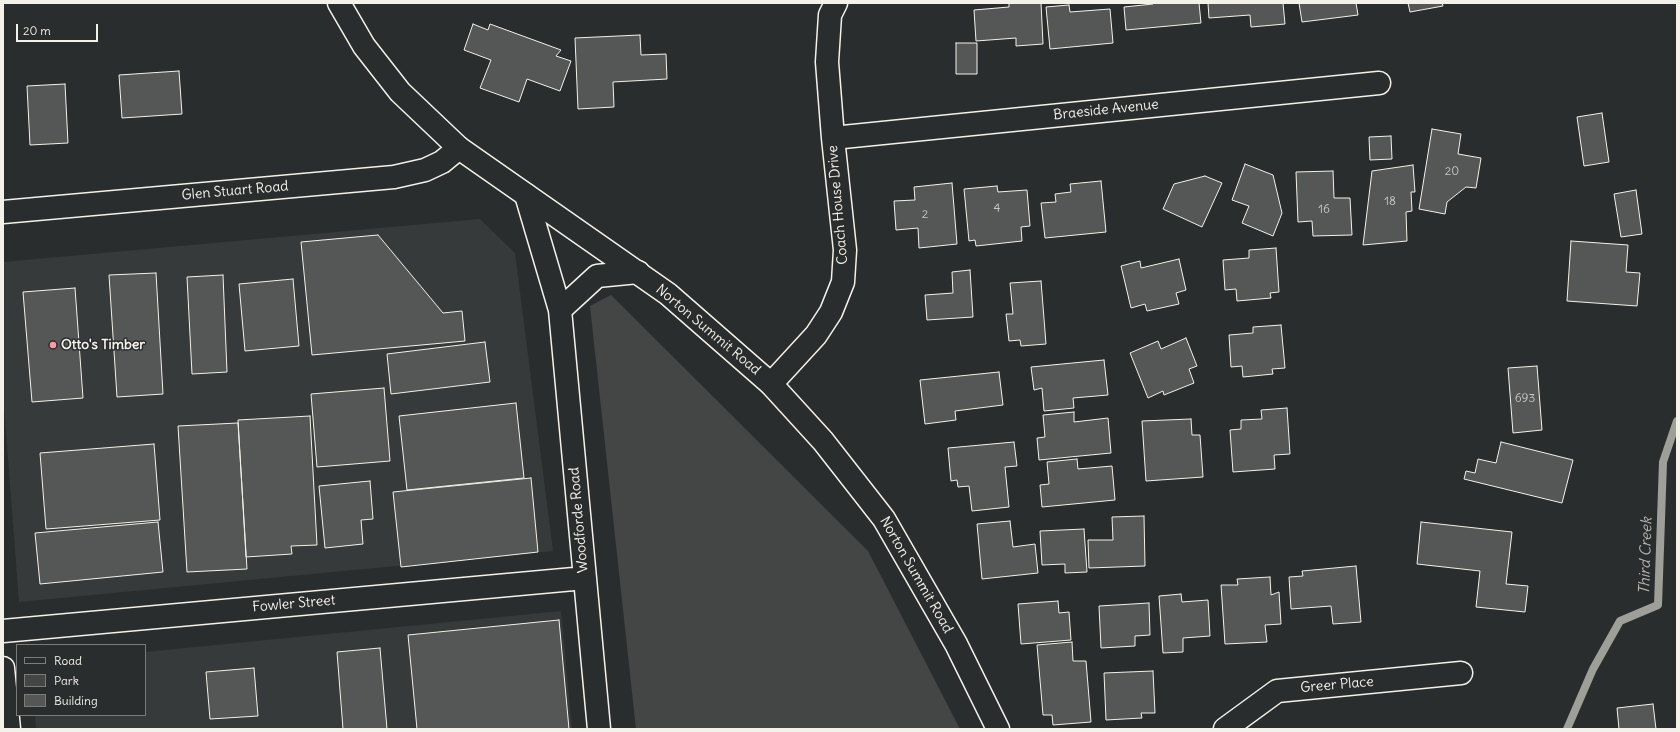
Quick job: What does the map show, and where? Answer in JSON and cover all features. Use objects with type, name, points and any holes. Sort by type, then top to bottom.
[{"type":"street","name":"Norton Summit Road","points":[[339,3],[364,46],[400,92],[459,148],[668,294],[771,384],[824,441],[884,519],[956,644],[998,729]]},
{"type":"street","name":"Coach House Drive","points":[[771,384],[816,335],[831,312],[843,282],[845,250],[833,138],[827,62],[830,14],[836,3]]},
{"type":"street","name":"Braeside Avenue","points":[[833,138],[1379,83]]},
{"type":"street","name":"Glen Stuart Road","points":[[3,212],[394,177],[425,170],[442,162],[459,148]]},
{"type":"street","name":"Woodforde Road","points":[[526,195],[560,310],[599,729]]},
{"type":"street","points":[[560,310],[597,276],[638,272]]},
{"type":"street","name":"Fowler Street","points":[[3,631],[584,578]]},
{"type":"street","points":[[3,668],[9,729]]},
{"type":"street","name":"Greer Place","points":[[1225,729],[1277,691],[1461,673]]},
{"type":"shaded area","points":[[480,219],[515,253],[553,551],[19,602],[3,393],[3,262]]},
{"type":"shaded area","points":[[561,611],[572,729],[36,729],[35,716],[146,716],[146,652]]},
{"type":"green space","points":[[611,295],[868,551],[960,729],[636,729],[590,306]]},
{"type":"building","points":[[1009,3],[1041,3],[1043,44],[1016,46],[1016,38],[976,41],[974,10],[1009,7]]},
{"type":"building","points":[[1153,3],[1199,3],[1201,23],[1126,30],[1124,7]]},
{"type":"building","points":[[1208,3],[1283,3],[1285,24],[1251,27],[1250,15],[1209,18]]},
{"type":"building","points":[[1299,3],[1356,3],[1358,15],[1302,22]]},
{"type":"building","points":[[1408,3],[1442,3],[1443,6],[1410,12]]},
{"type":"building","points":[[1069,5],[1070,12],[1110,9],[1113,43],[1050,49],[1046,7]]},
{"type":"building","points":[[473,24],[488,30],[490,24],[561,50],[556,56],[571,61],[560,91],[527,79],[519,102],[480,88],[491,60],[464,50]]},
{"type":"building","points":[[640,35],[641,55],[666,54],[667,79],[613,82],[614,107],[578,109],[575,38]]},
{"type":"building","points":[[956,43],[977,43],[977,74],[956,74]]},
{"type":"building","points":[[179,71],[182,114],[122,118],[119,75]]},
{"type":"building","points":[[65,84],[68,143],[30,145],[27,86]]},
{"type":"building","points":[[1602,113],[1609,162],[1584,166],[1577,117]]},
{"type":"building","points":[[1432,129],[1461,134],[1458,154],[1481,158],[1476,188],[1466,187],[1447,202],[1445,214],[1419,209]]},
{"type":"building","points":[[1391,136],[1392,159],[1370,160],[1369,137]]},
{"type":"building","points":[[1245,164],[1273,175],[1282,213],[1273,236],[1242,223],[1249,206],[1232,200]]},
{"type":"building","points":[[1413,165],[1415,192],[1411,192],[1412,211],[1406,212],[1407,241],[1363,245],[1372,171]]},
{"type":"building","points":[[1333,171],[1334,198],[1350,198],[1352,235],[1313,236],[1312,221],[1298,222],[1296,172]]},
{"type":"building","points":[[1205,176],[1222,183],[1202,227],[1163,209],[1174,184]]},
{"type":"building","points":[[1101,181],[1106,232],[1045,238],[1041,203],[1056,202],[1055,194],[1071,192],[1070,184]]},
{"type":"building","points":[[952,183],[957,244],[919,248],[918,228],[896,230],[894,201],[915,200],[914,187]]},
{"type":"building","points":[[997,186],[998,192],[1027,190],[1030,226],[1021,227],[1022,241],[976,246],[975,240],[969,241],[964,189]]},
{"type":"building","points":[[1636,190],[1642,234],[1621,237],[1614,194]]},
{"type":"building","points":[[378,235],[443,313],[462,311],[465,341],[312,355],[301,242]]},
{"type":"building","points":[[1571,241],[1628,245],[1626,272],[1640,273],[1637,306],[1567,301]]},
{"type":"building","points":[[1276,248],[1279,292],[1270,293],[1271,298],[1237,301],[1236,289],[1225,290],[1223,260],[1249,258],[1249,250]]},
{"type":"building","points":[[1179,259],[1186,290],[1176,293],[1179,304],[1147,311],[1145,304],[1131,308],[1121,266],[1140,261],[1141,268]]},
{"type":"building","points":[[970,270],[973,317],[927,320],[925,295],[953,293],[952,272]]},
{"type":"building","points":[[156,273],[163,394],[117,397],[109,275]]},
{"type":"building","points":[[223,275],[227,372],[192,374],[187,277]]},
{"type":"building","points":[[293,279],[299,346],[245,351],[239,284]]},
{"type":"building","points":[[1041,281],[1046,344],[1021,346],[1020,340],[1009,341],[1006,314],[1013,314],[1010,283]]},
{"type":"building","name":"Otto's Timber","points":[[75,288],[83,398],[32,402],[23,292]]},
{"type":"building","points":[[1281,325],[1285,368],[1272,369],[1273,374],[1243,377],[1242,366],[1231,367],[1229,335],[1253,333],[1253,327]]},
{"type":"building","points":[[1186,338],[1197,366],[1189,369],[1194,383],[1164,395],[1163,391],[1148,398],[1130,353],[1158,341],[1161,349]]},
{"type":"building","points":[[485,342],[490,382],[391,394],[387,354]]},
{"type":"building","points":[[1104,360],[1108,395],[1073,398],[1074,408],[1044,411],[1042,388],[1034,390],[1031,367]]},
{"type":"building","points":[[1537,366],[1542,430],[1513,433],[1508,368]]},
{"type":"building","points":[[999,372],[1003,405],[955,411],[956,420],[925,424],[920,380]]},
{"type":"building","points":[[384,388],[390,461],[317,467],[311,394]]},
{"type":"building","points":[[516,403],[524,478],[407,490],[399,416]]},
{"type":"building","points":[[1287,408],[1290,454],[1274,455],[1275,469],[1233,472],[1230,430],[1241,429],[1241,420],[1262,419],[1261,410]]},
{"type":"building","points":[[1074,412],[1074,422],[1108,418],[1111,453],[1039,460],[1037,438],[1045,437],[1043,415]]},
{"type":"building","points":[[310,416],[317,545],[291,546],[292,554],[246,557],[238,420]]},
{"type":"building","points":[[1191,419],[1192,435],[1200,435],[1203,477],[1146,481],[1142,421]]},
{"type":"building","points":[[238,423],[247,569],[187,572],[178,426]]},
{"type":"building","points":[[1014,442],[1017,466],[1005,467],[1009,507],[972,511],[969,486],[958,487],[957,480],[951,481],[948,448]]},
{"type":"building","points":[[1501,442],[1573,460],[1562,503],[1464,479],[1466,471],[1475,473],[1478,459],[1496,463]]},
{"type":"building","points":[[154,444],[160,520],[46,529],[40,453]]},
{"type":"building","points":[[1077,459],[1078,469],[1112,466],[1115,500],[1042,507],[1040,485],[1049,484],[1047,462]]},
{"type":"building","points":[[531,478],[538,552],[401,567],[393,492]]},
{"type":"building","points":[[370,481],[373,519],[361,520],[363,544],[325,548],[319,486]]},
{"type":"building","points":[[1144,516],[1145,566],[1089,568],[1088,540],[1113,540],[1112,517]]},
{"type":"building","points":[[1010,521],[1013,547],[1035,544],[1038,573],[982,579],[977,524]]},
{"type":"building","points":[[158,522],[163,572],[40,584],[35,533]]},
{"type":"building","points":[[1421,522],[1512,532],[1506,584],[1528,586],[1525,612],[1476,607],[1480,571],[1417,564]]},
{"type":"building","points":[[1084,529],[1087,572],[1065,573],[1065,564],[1042,565],[1040,531]]},
{"type":"building","points":[[1356,566],[1361,622],[1333,624],[1331,606],[1291,609],[1289,577],[1303,576],[1302,571]]},
{"type":"building","points":[[1270,577],[1271,595],[1279,592],[1281,624],[1265,625],[1267,642],[1225,644],[1221,585],[1238,585],[1237,579]]},
{"type":"building","points":[[1181,594],[1182,602],[1208,600],[1210,636],[1183,638],[1183,652],[1163,653],[1159,596]]},
{"type":"building","points":[[1058,601],[1059,613],[1069,612],[1071,640],[1021,644],[1018,604]]},
{"type":"building","points":[[1149,603],[1150,635],[1135,636],[1135,646],[1101,648],[1099,606]]},
{"type":"building","points":[[559,620],[569,729],[417,729],[408,635]]},
{"type":"building","points":[[1072,642],[1073,661],[1086,661],[1091,722],[1053,725],[1052,715],[1043,715],[1037,645]]},
{"type":"building","points":[[380,648],[387,729],[343,729],[337,652]]},
{"type":"building","points":[[254,668],[258,716],[210,719],[206,672]]},
{"type":"building","points":[[1153,671],[1155,713],[1141,713],[1142,718],[1106,720],[1104,673]]},
{"type":"building","points":[[1653,704],[1656,729],[1619,729],[1617,708]]},
{"type":"waterway","name":"Third Creek","points":[[1567,729],[1593,669],[1620,621],[1658,605],[1663,462],[1677,421]]},
{"type":"place","name":"Otto's Timber","points":[[53,345]]}]
